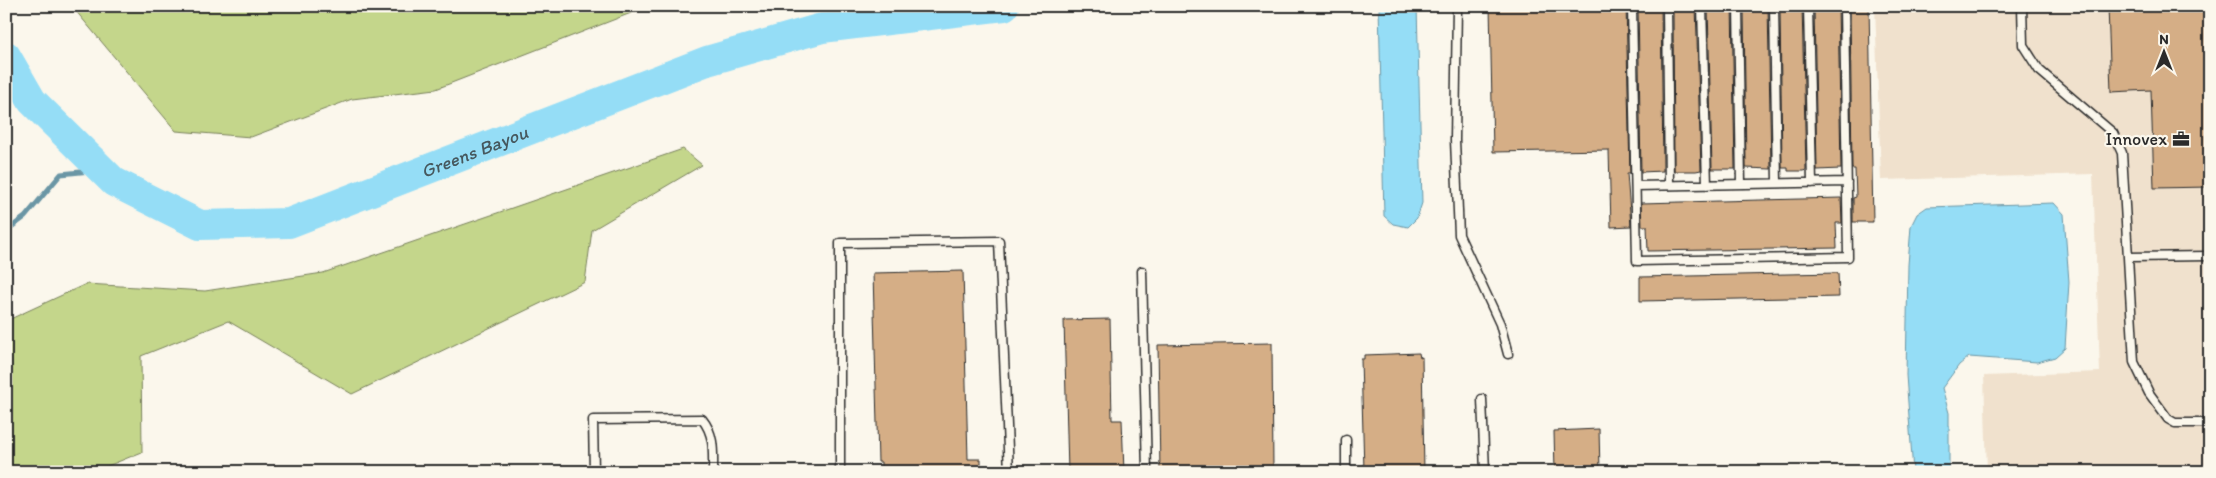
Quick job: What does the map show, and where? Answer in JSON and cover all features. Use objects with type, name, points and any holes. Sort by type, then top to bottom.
[{"type":"lane","points":[[1457,6],[1455,140],[1459,235],[1500,324],[1508,354]]},
{"type":"lane","points":[[1632,6],[1638,261],[1848,257],[1844,6]]},
{"type":"lane","points":[[1667,6],[1669,185]]},
{"type":"lane","points":[[1702,6],[1707,185]]},
{"type":"lane","points":[[1738,6],[1740,184]]},
{"type":"lane","points":[[1774,6],[1777,183]]},
{"type":"lane","points":[[1808,6],[1812,183]]},
{"type":"lane","points":[[2022,6],[2023,45],[2039,70],[2113,133],[2122,154],[2134,362],[2149,393],[2168,418],[2175,423],[2210,423]]},
{"type":"lane","points":[[1636,186],[1847,182]]},
{"type":"lane","points":[[840,472],[840,243],[999,241],[1009,472]]},
{"type":"lane","points":[[2128,257],[2210,256]]},
{"type":"lane","points":[[1142,271],[1147,472]]},
{"type":"lane","points":[[1482,399],[1485,472]]},
{"type":"lane","points":[[594,472],[594,420],[702,418],[710,428],[713,440],[713,472]]},
{"type":"lane","points":[[1346,440],[1346,472]]},
{"type":"shaded area","points":[[1875,6],[2210,6],[2210,472],[1987,472],[1984,376],[2100,372],[2093,174],[1881,180]]},
{"type":"green space","points":[[77,6],[649,6],[436,89],[352,99],[251,137],[176,131],[75,10]]},
{"type":"green space","points":[[683,149],[702,165],[592,230],[585,282],[352,394],[228,321],[141,356],[142,452],[93,472],[9,472],[6,468],[6,321],[86,284],[205,291],[323,273]]},
{"type":"water","points":[[1379,6],[1417,6],[1422,203],[1417,218],[1408,227],[1393,224],[1384,216]]},
{"type":"water","points":[[2054,203],[2064,214],[2069,282],[2065,348],[2055,357],[2037,362],[1969,357],[1959,365],[1942,388],[1949,413],[1949,472],[1913,472],[1906,375],[1908,265],[1911,226],[1917,214],[1927,207]]},
{"type":"building","points":[[1490,6],[1626,6],[1630,173],[1627,173],[1631,226],[1611,227],[1609,150],[1493,152]]},
{"type":"building","points":[[1638,6],[1661,6],[1663,171],[1641,172]]},
{"type":"building","points":[[1673,6],[1696,6],[1701,170],[1696,171],[1674,171]]},
{"type":"building","points":[[1708,6],[1732,6],[1735,169],[1712,169]]},
{"type":"building","points":[[1744,6],[1768,6],[1771,169],[1746,168]]},
{"type":"building","points":[[1780,6],[1802,6],[1806,170],[1803,171],[1788,171],[1788,168],[1782,168]]},
{"type":"building","points":[[1814,6],[1838,6],[1841,169],[1817,170]]},
{"type":"building","points":[[1850,6],[1869,6],[1873,222],[1853,222],[1853,198],[1856,197],[1855,169],[1852,169]]},
{"type":"building","name":"Innovex","points":[[2108,6],[2210,6],[2210,187],[2154,188],[2151,90],[2111,92]]},
{"type":"building","points":[[1841,198],[1842,223],[1836,223],[1837,248],[1648,251],[1647,226],[1642,226],[1641,203]]},
{"type":"building","points":[[963,271],[968,459],[981,459],[981,472],[881,472],[881,462],[878,462],[873,273]]},
{"type":"building","points":[[1838,273],[1839,297],[1640,301],[1640,277]]},
{"type":"building","points":[[1110,319],[1112,420],[1122,420],[1124,472],[1068,472],[1064,320]]},
{"type":"building","points":[[1272,343],[1273,472],[1160,472],[1158,345]]},
{"type":"building","points":[[1419,353],[1420,358],[1422,357],[1424,472],[1364,471],[1361,359],[1364,359],[1364,355]]},
{"type":"building","points":[[1599,429],[1600,472],[1555,472],[1554,431]]},
{"type":"waterway","name":"Greens Bayou","points":[[6,56],[32,101],[114,182],[200,225],[289,223],[707,61],[822,28],[1004,6]]},
{"type":"waterway","points":[[6,231],[25,217],[61,174],[100,170]]},
{"type":"place","name":"Innovex","points":[[2181,139]]}]
